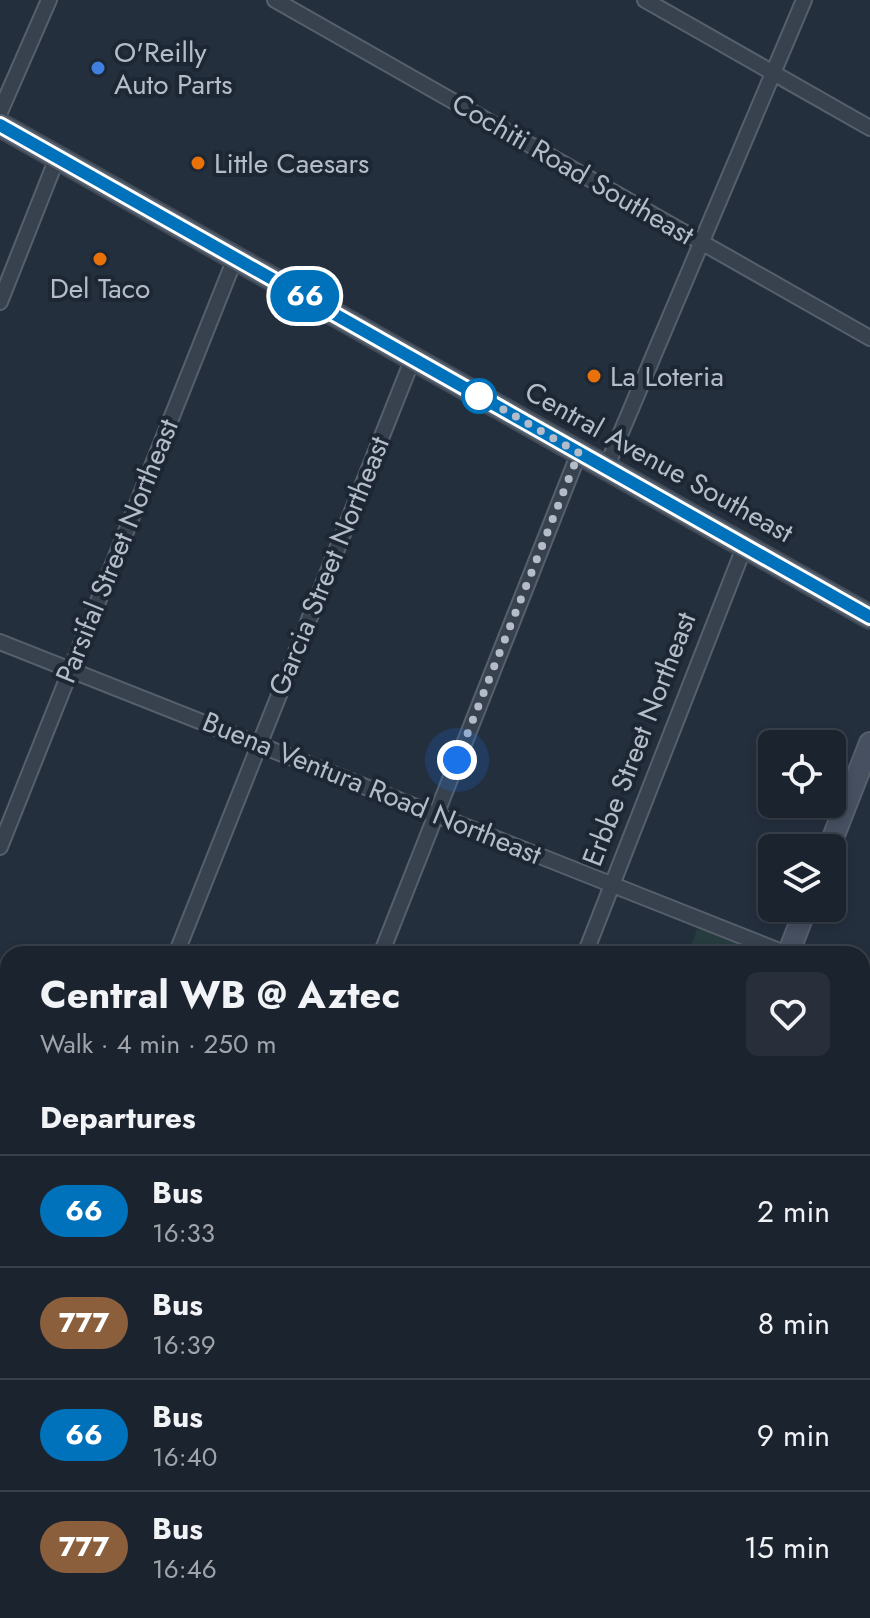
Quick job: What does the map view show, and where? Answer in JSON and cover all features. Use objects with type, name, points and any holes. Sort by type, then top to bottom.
[{"type":"main road","name":"Central Avenue Southeast","points":[[0,125],[870,617]]},
{"type":"street","points":[[0,112],[49,0]]},
{"type":"street","name":"Cochiti Road Southeast","points":[[275,0],[870,338]]},
{"type":"street","points":[[645,0],[870,128]]},
{"type":"street","points":[[606,468],[804,0]]},
{"type":"street","points":[[0,302],[57,158]]},
{"type":"street","name":"Parsifal Street Northeast","points":[[0,847],[236,256]]},
{"type":"street","name":"Garcia Street Northeast","points":[[179,946],[413,358]]},
{"type":"street","points":[[384,946],[579,453]]},
{"type":"street","name":"Erbbe Street Northeast","points":[[588,946],[745,545]]},
{"type":"street","name":"Buena Ventura Road Northeast","points":[[0,642],[768,946]]},
{"type":"street","points":[[834,834],[870,743]]},
{"type":"street","points":[[791,946],[801,922]]},
{"type":"green space","points":[[698,927],[746,946],[691,946]]},
{"type":"bus line","name":"66","points":[[0,125],[870,617]]},
{"type":"place","name":"O'Reilly Auto Parts","points":[[98,68]]},
{"type":"place","name":"Little Caesars","points":[[198,163]]},
{"type":"place","name":"Del Taco","points":[[100,259]]},
{"type":"place","name":"La Loteria","points":[[594,376]]},
{"type":"route","points":[[457,760],[579,453],[468,389],[479,396]]}]
